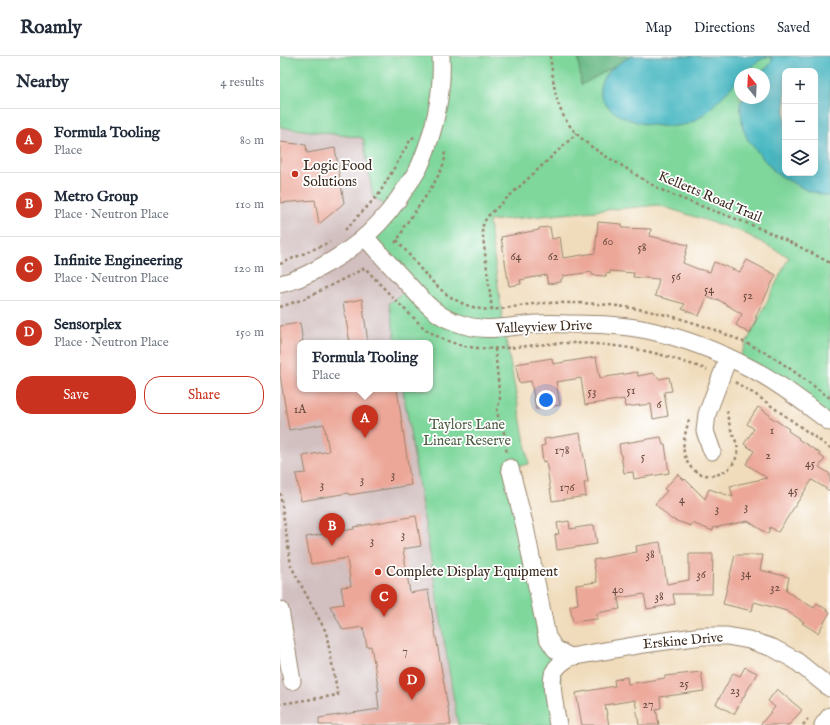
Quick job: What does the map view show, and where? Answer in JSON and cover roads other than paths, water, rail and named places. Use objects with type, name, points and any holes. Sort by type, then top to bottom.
[{"type":"street","points":[[280,284],[311,272],[339,258],[375,228],[396,203],[421,164],[430,139],[438,111],[441,80],[441,56]]},
{"type":"street","name":"Valleyview Drive","points":[[365,237],[424,302],[438,313],[454,322],[472,327],[489,329],[538,324],[599,324],[646,330],[665,335],[706,348],[753,369],[830,422]]},
{"type":"street","points":[[712,451],[705,431],[707,414],[728,358]]},
{"type":"street","points":[[510,468],[547,637],[555,649],[570,657],[561,663],[554,671],[552,682],[558,725]]},
{"type":"street","points":[[280,610],[292,681]]},
{"type":"street","name":"Erskine Drive","points":[[570,657],[644,644],[702,636],[728,636],[749,640],[773,648],[795,660],[830,688]]},
{"type":"street","points":[[823,725],[830,716]]},
{"type":"water","points":[[632,56],[830,56],[830,197],[806,190],[777,174],[748,140],[743,129],[740,104],[770,104],[770,68],[767,68],[772,60],[772,57],[760,60],[750,68],[734,68],[734,84],[710,109],[690,123],[671,126],[660,126],[636,122],[616,114],[609,108],[603,100],[600,92],[601,85],[609,71],[616,65]]},
{"type":"place","name":"Logic Food Solutions","points":[[295,174]]},
{"type":"place","name":"Formula Tooling","points":[[365,438]]},
{"type":"place","name":"Metro Group","points":[[332,546]]},
{"type":"place","name":"Complete Display Equipment","points":[[378,572]]},
{"type":"place","name":"Infinite Engineering","points":[[384,617]]},
{"type":"place","name":"Sensorplex","points":[[412,700]]},
{"type":"park label","name":"Taylors Lane Linear Reserve","points":[[467,434]]}]
